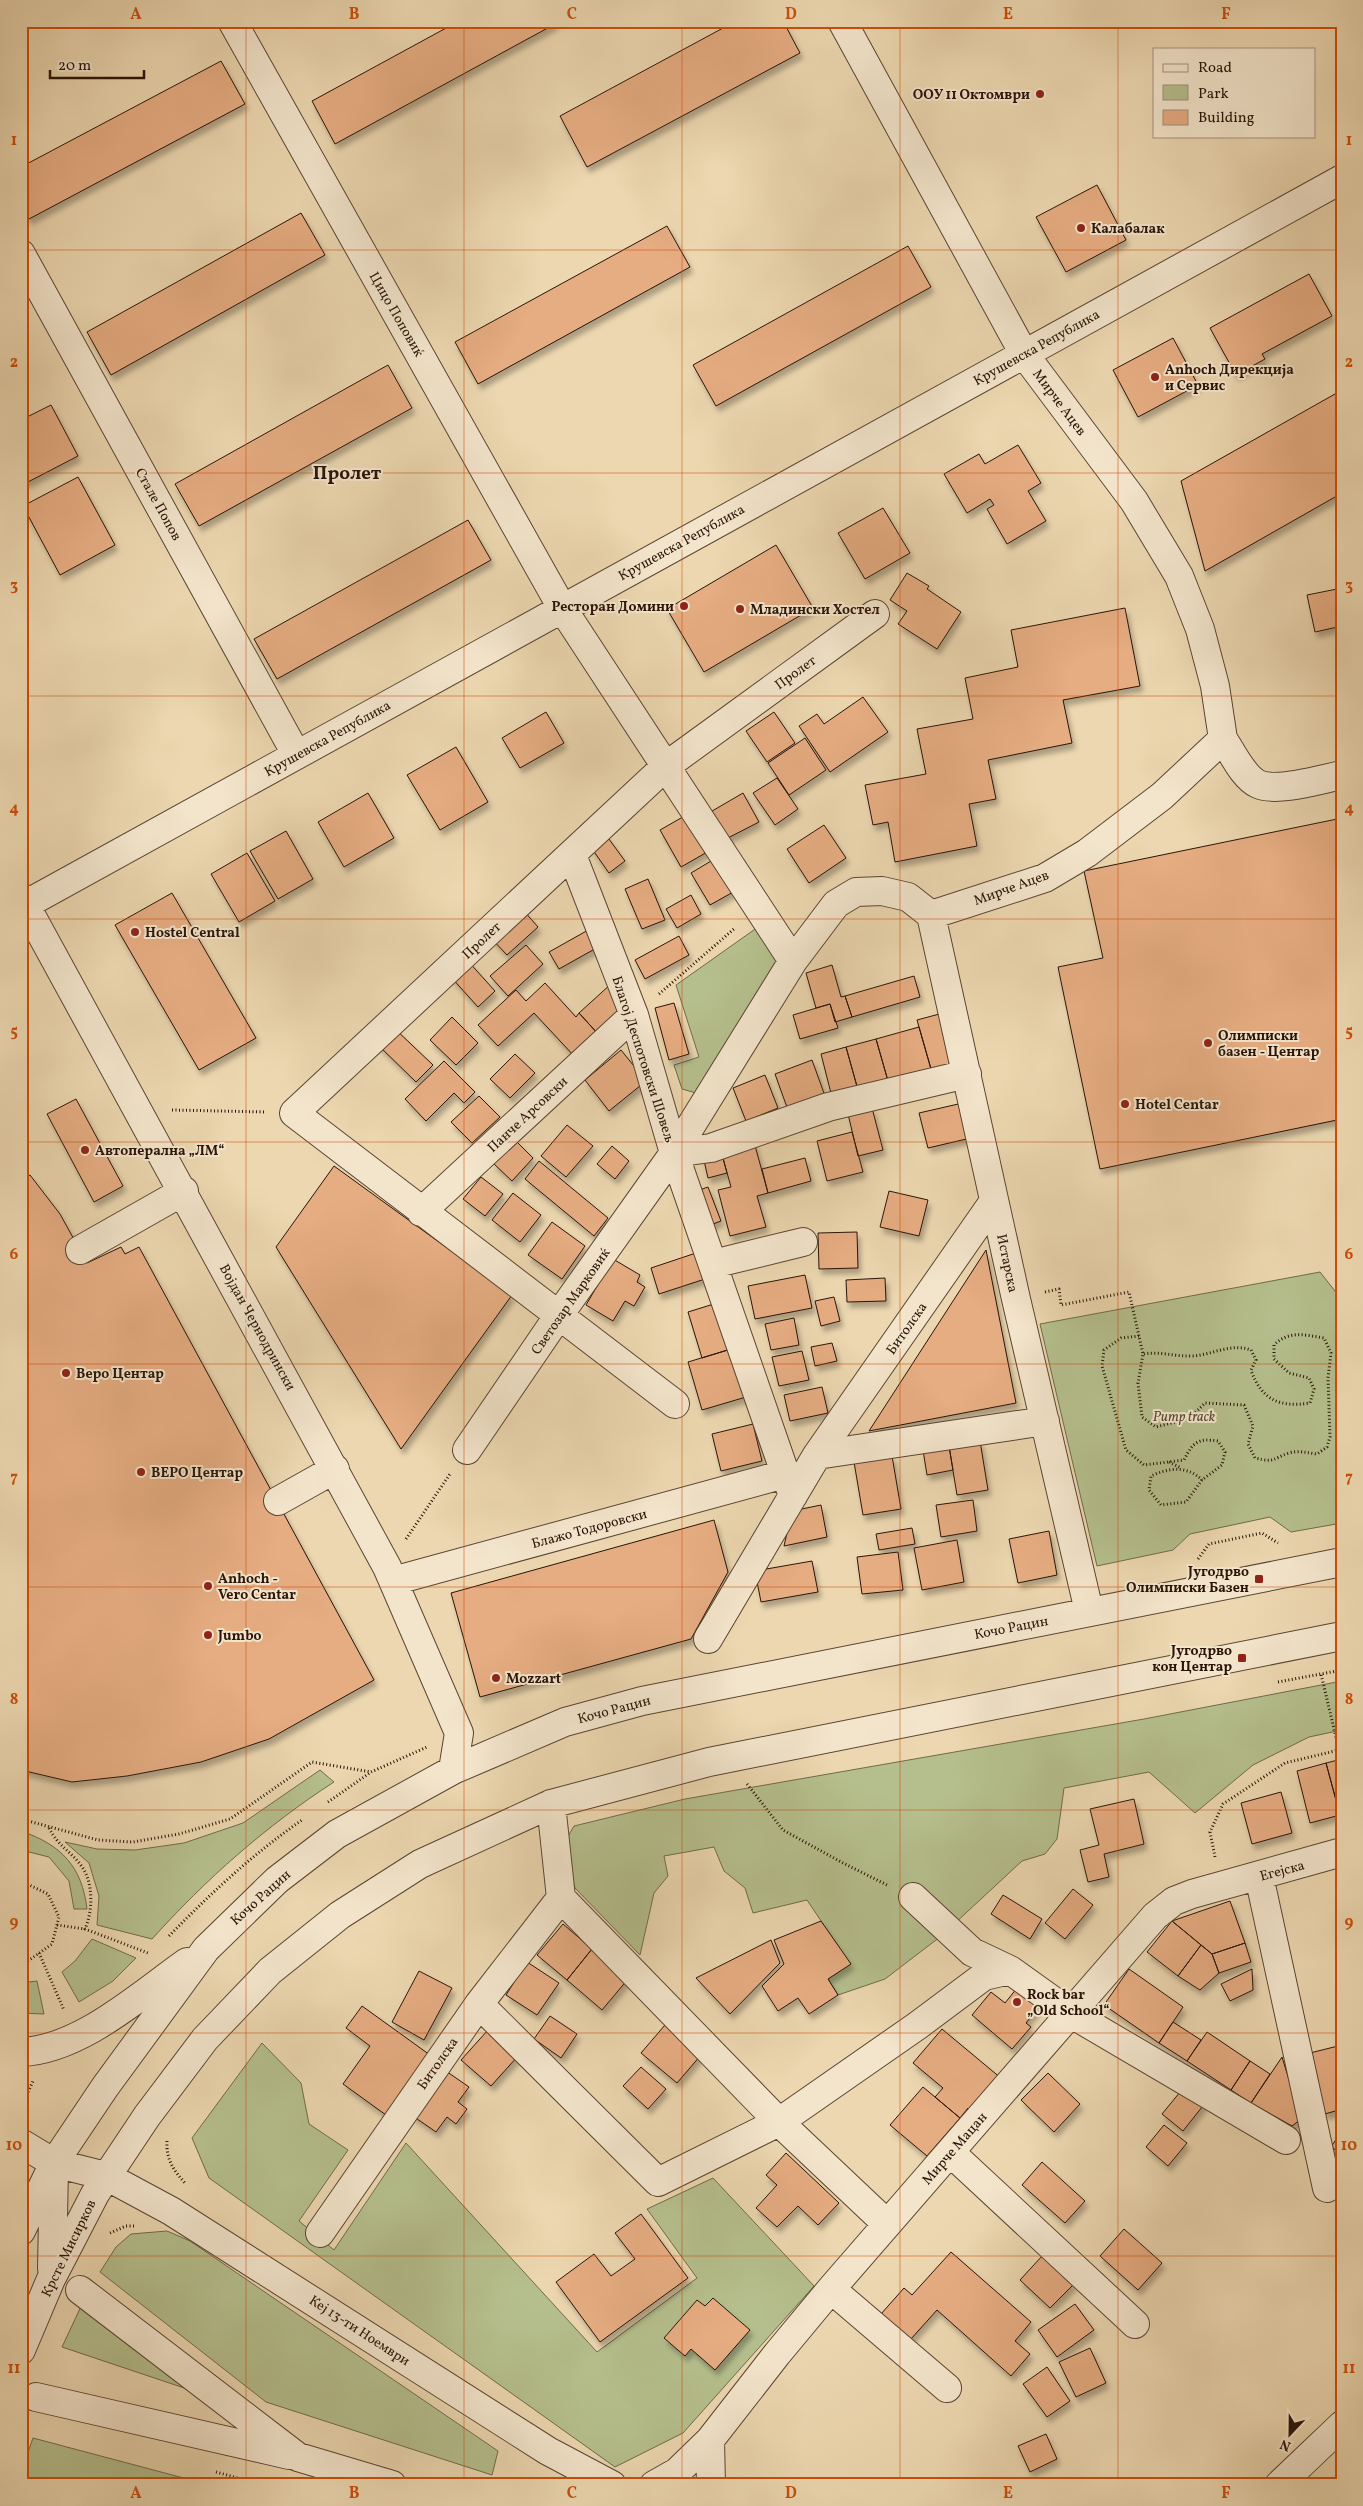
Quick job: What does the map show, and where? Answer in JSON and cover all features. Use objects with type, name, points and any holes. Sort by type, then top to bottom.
[{"type":"street","name":"Цицо Поповиќ","points":[[232,21],[562,608]]},
{"type":"street","name":"Мирче Ацев","points":[[842,21],[1024,354],[1134,501],[1180,576],[1200,629],[1215,686],[1223,738],[1244,771],[1257,784],[1272,788],[1342,775]]},
{"type":"street","name":"Крушевска Република","points":[[23,903],[1342,179]]},
{"type":"street","name":"Стале Попов","points":[[21,254],[296,754]]},
{"type":"street","points":[[562,608],[793,961],[836,904],[856,892],[882,891],[908,897],[931,915]]},
{"type":"street","name":"Пролет","points":[[294,1113],[666,766],[875,614]]},
{"type":"street","name":"Мирче Ацев","points":[[931,915],[1045,878],[1087,853],[1162,796],[1223,738]]},
{"type":"street","name":"Благој Деспотовски Шовељ","points":[[572,855],[634,1015],[674,1153],[789,1485]]},
{"type":"street","name":"Војдан Чернодрински","points":[[23,903],[136,1109],[184,1191],[390,1574],[459,1733],[453,1770]]},
{"type":"street","name":"Истарска","points":[[931,915],[994,1201],[1089,1611]]},
{"type":"street","name":"Светозар Марковиќ","points":[[467,1450],[559,1314],[674,1153],[793,961]]},
{"type":"street","name":"Панче Арсовски","points":[[421,1212],[634,1015]]},
{"type":"street","points":[[674,1153],[711,1148],[828,1107],[966,1074]]},
{"type":"street","points":[[294,1113],[421,1212],[559,1314],[675,1404]]},
{"type":"street","points":[[80,1250],[184,1191]]},
{"type":"street","name":"Битолска","points":[[708,1639],[789,1485],[817,1455],[994,1201]]},
{"type":"street","points":[[713,1264],[803,1242]]},
{"type":"street","points":[[817,1455],[1045,1421]]},
{"type":"street","points":[[278,1501],[335,1469]]},
{"type":"street","name":"Блажо Тодоровски","points":[[390,1574],[789,1485]]},
{"type":"street","name":"Кочо Рацин","points":[[54,2163],[105,2086],[206,1949],[277,1880],[337,1834],[453,1770],[565,1722],[642,1701],[1342,1562]]},
{"type":"street","points":[[32,2217],[83,2202],[101,2185],[147,2116],[205,2040],[270,1971],[340,1915],[420,1864],[551,1804],[709,1762],[1342,1636]]},
{"type":"street","points":[[551,1804],[561,1898],[779,2122],[886,2224]]},
{"type":"street","name":"Егејска","points":[[1222,1886],[1342,1852]]},
{"type":"street","points":[[1259,1876],[1327,2188]]},
{"type":"street","name":"Мирче Мацан","points":[[654,2485],[676,2472],[710,2440],[777,2354],[886,2224],[1155,1916],[1174,1901],[1222,1886]]},
{"type":"street","points":[[913,1897],[972,1952],[1010,1970],[1070,2013],[1286,2140]]},
{"type":"street","name":"Битолска","points":[[320,2233],[479,2004],[561,1898]]},
{"type":"street","points":[[21,2052],[48,2048],[89,2031],[206,1949]]},
{"type":"street","points":[[479,2004],[658,2182],[779,2122],[918,2026],[984,1976],[1010,1970]]},
{"type":"street","name":"Кеј 13-ти Ноември","points":[[21,2143],[54,2163],[101,2185],[179,2216],[548,2450],[612,2485]]},
{"type":"street","points":[[950,2152],[1136,2324]]},
{"type":"street","points":[[51,2279],[32,2217],[54,2163]]},
{"type":"street","name":"Крсте Мисирков","points":[[21,2350],[51,2279],[101,2185]]},
{"type":"street","points":[[831,2289],[947,2388]]},
{"type":"street","points":[[80,2290],[298,2457]]},
{"type":"street","points":[[36,2397],[298,2457],[392,2485]]},
{"type":"street","points":[[1279,2485],[1342,2425]]},
{"type":"street","points":[[710,2440],[711,2485]]},
{"type":"path","points":[[634,1015],[759,907]]},
{"type":"path","points":[[136,1109],[294,1113]]},
{"type":"path","points":[[1059,1289],[1061,1305],[1130,1292],[1143,1354],[1138,1383],[1142,1417],[1156,1426],[1190,1418],[1205,1403],[1244,1404],[1253,1426],[1248,1444],[1255,1458],[1270,1462],[1295,1452],[1317,1454],[1327,1447],[1330,1437],[1328,1378],[1331,1353],[1324,1338],[1300,1334],[1283,1337],[1274,1345],[1274,1359],[1289,1373],[1309,1378],[1314,1389],[1310,1403],[1294,1406],[1272,1399],[1257,1387],[1251,1370],[1256,1360],[1251,1350],[1240,1346],[1193,1356],[1154,1352],[1143,1354]]},
{"type":"path","points":[[1138,1336],[1121,1338],[1104,1350],[1102,1366],[1126,1450],[1144,1465],[1184,1460],[1191,1446],[1205,1439],[1218,1441],[1225,1452],[1222,1465],[1202,1480],[1186,1502],[1161,1506],[1149,1490],[1151,1476],[1166,1469],[1184,1470]]},
{"type":"path","points":[[390,1574],[467,1450]]},
{"type":"path","points":[[1169,1462],[1196,1474],[1202,1480]]},
{"type":"path","points":[[1342,1666],[1272,1681],[1342,1670]]},
{"type":"path","points":[[1222,1886],[1210,1832],[1223,1804],[1285,1764],[1338,1750],[1321,1674]]},
{"type":"path","points":[[21,1819],[98,1840],[134,1842],[179,1834],[230,1819],[265,1797],[312,1762],[371,1772]]},
{"type":"path","points":[[754,1779],[745,1780],[782,1830],[842,1863],[913,1897]]},
{"type":"path","points":[[49,1828],[57,1844],[82,1865],[91,1892],[89,1920],[85,1929]]},
{"type":"path","points":[[21,1882],[48,1894],[59,1917],[52,1944],[28,1961],[21,1961]]},
{"type":"path","points":[[57,1925],[85,1929],[151,1955]]},
{"type":"path","points":[[39,1953],[67,2018]]},
{"type":"path","points":[[168,2137],[169,2160],[175,2172],[188,2186]]},
{"type":"green space","points":[[758,927],[782,961],[696,1093],[682,1089],[674,1065],[699,1057],[676,985]]},
{"type":"green space","name":"Pump track","points":[[1320,1272],[1342,1300],[1342,1523],[1291,1532],[1270,1517],[1190,1534],[1173,1550],[1097,1566],[1040,1324]]},
{"type":"green space","points":[[1342,1681],[1342,1730],[1309,1737],[1253,1765],[1195,1813],[1149,1772],[1064,1788],[1057,1839],[1045,1854],[1022,1861],[940,1937],[885,1979],[838,1995],[828,1979],[850,1964],[807,1900],[753,1913],[745,1888],[724,1871],[714,1847],[664,1856],[668,1876],[654,1893],[640,1955],[575,1888],[563,1845],[574,1826],[685,1799],[1144,1719]]},
{"type":"green space","points":[[320,1770],[334,1782],[261,1835],[194,1895],[152,1939],[97,1925],[99,1896],[89,1863],[65,1842],[97,1849],[135,1850],[184,1843],[243,1823]]},
{"type":"green space","points":[[21,1831],[48,1843],[68,1860],[80,1881],[87,1909],[74,1909],[69,1881],[49,1857],[21,1850]]},
{"type":"green space","points":[[92,1939],[136,1958],[113,1981],[79,2002],[62,1972],[75,1961]]},
{"type":"green space","points":[[37,1981],[44,2014],[21,2013],[21,1983]]},
{"type":"green space","points":[[262,2043],[301,2083],[309,2124],[348,2150],[299,2221],[334,2250],[406,2143],[597,2352],[697,2278],[647,2209],[713,2178],[814,2286],[683,2433],[615,2467],[209,2178],[192,2138]]},
{"type":"green space","points":[[167,2231],[190,2241],[498,2451],[492,2475],[266,2402],[100,2272],[116,2247],[131,2234]]},
{"type":"green space","points":[[84,2300],[208,2396],[62,2347]]},
{"type":"green space","points":[[33,2438],[210,2485],[39,2485],[21,2479],[21,2472]]},
{"type":"building","points":[[459,21],[554,21],[555,24],[335,144],[312,101]]},
{"type":"building","points":[[736,21],[783,21],[800,53],[587,167],[560,116]]},
{"type":"building","points":[[221,61],[245,104],[29,219],[21,205],[21,167]]},
{"type":"building","name":"Калабалак","points":[[1097,185],[1126,240],[1066,272],[1036,217]]},
{"type":"building","points":[[301,213],[325,255],[111,375],[87,332]]},
{"type":"building","points":[[667,226],[690,267],[478,384],[455,342]]},
{"type":"building","points":[[908,246],[931,287],[716,406],[693,365]]},
{"type":"building","points":[[1309,274],[1332,316],[1262,354],[1265,359],[1236,375],[1210,328]]},
{"type":"building","name":"Anhoch Дирекција и Сервис","points":[[1173,338],[1198,385],[1138,417],[1113,370]]},
{"type":"building","points":[[388,365],[412,408],[199,526],[175,484]]},
{"type":"building","points":[[1342,390],[1342,493],[1205,571],[1181,481]]},
{"type":"building","points":[[51,405],[78,456],[26,483],[21,474],[21,420]]},
{"type":"building","points":[[1018,445],[1041,483],[1028,491],[1046,521],[1007,544],[987,509],[994,505],[990,499],[967,513],[944,474],[979,454],[985,464]]},
{"type":"building","points":[[78,477],[115,545],[60,575],[23,506]]},
{"type":"building","points":[[883,508],[910,553],[865,579],[838,533]]},
{"type":"building","points":[[468,520],[491,560],[277,679],[254,639]]},
{"type":"building","name":"Младински Хостел","points":[[776,545],[813,608],[704,672],[667,609]]},
{"type":"building","points":[[907,573],[929,586],[927,589],[961,612],[937,649],[898,624],[907,611],[890,600]]},
{"type":"building","points":[[1342,588],[1342,626],[1315,632],[1307,595]]},
{"type":"building","points":[[1125,608],[1140,686],[1063,700],[1072,743],[988,760],[996,799],[969,804],[977,846],[895,862],[888,822],[873,825],[865,785],[926,774],[917,729],[973,719],[965,678],[1018,667],[1011,630]]},
{"type":"building","points":[[863,697],[888,732],[830,772],[799,726],[817,714],[824,724]]},
{"type":"building","points":[[546,712],[564,743],[520,768],[502,738]]},
{"type":"building","points":[[774,712],[795,743],[767,762],[746,731]]},
{"type":"building","points":[[805,738],[826,770],[789,795],[768,763]]},
{"type":"building","points":[[456,747],[488,802],[440,830],[407,775]]},
{"type":"building","points":[[777,778],[798,809],[775,825],[753,793]]},
{"type":"building","points":[[368,793],[394,838],[344,867],[318,822]]},
{"type":"building","points":[[743,793],[759,822],[722,841],[707,814]]},
{"type":"building","points":[[688,814],[709,851],[681,867],[660,830]]},
{"type":"building","name":"Олимписки базен - Центар","points":[[1342,818],[1342,1119],[1100,1169],[1058,967],[1103,958],[1084,871]]},
{"type":"building","points":[[824,825],[846,858],[809,883],[787,849]]},
{"type":"building","points":[[286,831],[313,879],[278,899],[250,851]]},
{"type":"building","points":[[606,835],[625,861],[609,873],[590,846]]},
{"type":"building","points":[[247,853],[275,901],[239,922],[211,874]]},
{"type":"building","points":[[716,858],[735,891],[710,905],[691,873]]},
{"type":"building","points":[[648,879],[665,920],[642,929],[625,889]]},
{"type":"building","points":[[172,893],[256,1038],[199,1070],[115,925]]},
{"type":"building","points":[[691,895],[701,914],[677,928],[666,909]]},
{"type":"building","points":[[523,910],[538,927],[507,955],[491,938]]},
{"type":"building","points":[[590,929],[600,946],[559,969],[549,952]]},
{"type":"building","points":[[679,936],[689,955],[645,979],[635,960]]},
{"type":"building","points":[[526,945],[543,964],[508,996],[490,976]]},
{"type":"building","points":[[467,960],[495,991],[478,1007],[450,976]]},
{"type":"building","points":[[832,965],[841,997],[845,996],[852,1017],[835,1022],[830,1004],[816,1008],[806,973]]},
{"type":"building","points":[[914,976],[920,997],[852,1017],[845,996]]},
{"type":"building","points":[[545,983],[576,1017],[579,1013],[599,1035],[575,1057],[534,1013],[498,1046],[478,1025],[516,990],[526,1001]]},
{"type":"building","points":[[612,983],[623,1012],[599,1035],[579,1013]]},
{"type":"building","points":[[674,1003],[689,1054],[669,1060],[655,1008]]},
{"type":"building","points":[[830,1004],[838,1028],[800,1039],[793,1015]]},
{"type":"building","points":[[943,1013],[957,1062],[931,1069],[917,1020]]},
{"type":"building","points":[[452,1017],[478,1043],[456,1065],[430,1040]]},
{"type":"building","points":[[393,1027],[433,1065],[416,1082],[376,1043]]},
{"type":"building","points":[[919,1027],[931,1069],[888,1081],[876,1039]]},
{"type":"building","points":[[876,1039],[888,1081],[858,1090],[846,1047]]},
{"type":"building","points":[[846,1047],[858,1090],[832,1097],[821,1054]]},
{"type":"building","points":[[621,1050],[646,1081],[609,1111],[585,1080]]},
{"type":"building","points":[[515,1054],[535,1073],[510,1098],[490,1079]]},
{"type":"building","points":[[812,1060],[825,1096],[788,1110],[775,1074]]},
{"type":"building","points":[[444,1061],[475,1092],[464,1103],[454,1093],[426,1121],[405,1099]]},
{"type":"building","points":[[765,1075],[778,1108],[746,1121],[733,1088]]},
{"type":"building","points":[[479,1096],[500,1117],[472,1143],[451,1122]]},
{"type":"building","name":"Автоперална „ЛМ“","points":[[76,1099],[123,1186],[94,1202],[47,1114]]},
{"type":"building","points":[[967,1102],[975,1137],[928,1148],[919,1113]]},
{"type":"building","points":[[872,1108],[883,1150],[858,1156],[848,1114]]},
{"type":"building","points":[[567,1125],[593,1146],[566,1177],[541,1156]]},
{"type":"building","points":[[852,1132],[863,1172],[827,1181],[817,1141]]},
{"type":"building","points":[[515,1140],[533,1158],[512,1181],[493,1163]]},
{"type":"building","points":[[754,1142],[768,1193],[757,1196],[766,1227],[730,1236],[718,1190],[731,1187],[721,1151]]},
{"type":"building","points":[[612,1146],[629,1161],[615,1179],[597,1164]]},
{"type":"building","points":[[721,1151],[727,1173],[708,1178],[703,1156]]},
{"type":"building","points":[[805,1158],[811,1181],[768,1193],[762,1169]]},
{"type":"building","points":[[539,1161],[608,1218],[594,1236],[525,1179]]},
{"type":"building","points":[[334,1166],[512,1295],[401,1449],[276,1247]]},
{"type":"building","name":"ВЕРО Центар","points":[[30,1175],[60,1214],[87,1263],[121,1247],[125,1254],[139,1247],[374,1680],[269,1739],[201,1762],[127,1776],[72,1782],[21,1770],[21,1180]]},
{"type":"building","points":[[481,1177],[503,1194],[485,1216],[463,1199]]},
{"type":"building","points":[[708,1187],[721,1221],[705,1227],[691,1193]]},
{"type":"building","points":[[889,1191],[928,1200],[919,1236],[880,1227]]},
{"type":"building","points":[[513,1193],[541,1215],[520,1242],[492,1220]]},
{"type":"building","points":[[552,1222],[585,1246],[562,1279],[528,1255]]},
{"type":"building","points":[[857,1232],[858,1268],[819,1269],[818,1233]]},
{"type":"building","points":[[986,1250],[1016,1403],[869,1431]]},
{"type":"building","points":[[696,1253],[705,1279],[659,1294],[651,1268]]},
{"type":"building","points":[[613,1259],[640,1275],[637,1282],[645,1287],[634,1306],[625,1301],[613,1321],[586,1305]]},
{"type":"building","points":[[805,1275],[812,1308],[755,1319],[748,1286]]},
{"type":"building","points":[[885,1278],[886,1301],[847,1302],[846,1280]]},
{"type":"building","points":[[834,1297],[840,1321],[821,1326],[815,1301]]},
{"type":"building","points":[[717,1303],[731,1349],[702,1358],[688,1312]]},
{"type":"building","points":[[794,1318],[799,1345],[771,1350],[765,1324]]},
{"type":"building","points":[[832,1343],[837,1361],[815,1366],[811,1347]]},
{"type":"building","points":[[731,1349],[746,1397],[702,1410],[688,1362]]},
{"type":"building","points":[[802,1351],[809,1380],[779,1386],[772,1357]]},
{"type":"building","points":[[822,1387],[828,1413],[790,1421],[784,1395]]},
{"type":"building","points":[[753,1424],[762,1461],[721,1471],[712,1434]]},
{"type":"building","points":[[980,1441],[988,1490],[957,1495],[949,1446]]},
{"type":"building","points":[[949,1446],[953,1470],[927,1475],[923,1450]]},
{"type":"building","points":[[892,1456],[901,1509],[863,1515],[854,1462]]},
{"type":"building","points":[[973,1500],[977,1531],[941,1537],[936,1505]]},
{"type":"building","points":[[821,1505],[827,1537],[784,1546],[792,1511]]},
{"type":"building","points":[[714,1520],[728,1572],[691,1639],[480,1697],[451,1593]]},
{"type":"building","points":[[912,1528],[915,1544],[879,1550],[876,1534]]},
{"type":"building","points":[[1049,1531],[1057,1575],[1018,1583],[1009,1539]]},
{"type":"building","points":[[957,1540],[964,1582],[922,1590],[914,1548]]},
{"type":"building","points":[[898,1552],[903,1590],[862,1594],[857,1557]]},
{"type":"building","points":[[812,1561],[818,1592],[761,1602],[755,1571]]},
{"type":"building","points":[[1342,1759],[1342,1815],[1340,1815],[1326,1763]]},
{"type":"building","points":[[1326,1763],[1340,1815],[1310,1823],[1297,1771]]},
{"type":"building","points":[[1281,1792],[1292,1833],[1252,1844],[1241,1803]]},
{"type":"building","points":[[1134,1799],[1144,1844],[1104,1854],[1109,1877],[1088,1882],[1080,1850],[1099,1845],[1090,1809]]},
{"type":"building","points":[[1073,1889],[1093,1905],[1065,1939],[1045,1923]]},
{"type":"building","points":[[1003,1895],[1042,1919],[1030,1939],[991,1914]]},
{"type":"building","points":[[1230,1901],[1245,1943],[1212,1954],[1172,1921]]},
{"type":"building","points":[[821,1921],[851,1964],[828,1979],[838,1995],[809,2014],[798,1998],[778,2011],[762,1986],[784,1964],[774,1940]]},
{"type":"building","points":[[1172,1921],[1201,1945],[1178,1976],[1147,1952]]},
{"type":"building","points":[[563,1924],[592,1949],[567,1980],[537,1955]]},
{"type":"building","points":[[771,1940],[780,1963],[730,2014],[696,1978]]},
{"type":"building","points":[[1245,1943],[1251,1962],[1219,1973],[1212,1954]]},
{"type":"building","points":[[1201,1945],[1212,1954],[1219,1973],[1200,1990],[1178,1976]]},
{"type":"building","points":[[592,1949],[628,1979],[602,2010],[567,1980]]},
{"type":"building","points":[[527,1962],[559,1983],[537,2015],[506,1995]]},
{"type":"building","points":[[1129,1969],[1183,2007],[1159,2043],[1104,2005]]},
{"type":"building","points":[[1252,1969],[1253,1990],[1230,2001],[1221,1984]]},
{"type":"building","points":[[419,1971],[452,1988],[424,2040],[392,2022]]},
{"type":"building","points":[[1017,1988],[1039,2007],[1026,2023],[1031,2027],[1012,2049],[972,2015],[991,1992],[1005,2003]]},
{"type":"building","points":[[362,2006],[430,2055],[386,2115],[343,2084],[370,2046],[346,2028]]},
{"type":"building","points":[[550,2016],[577,2034],[561,2058],[534,2039]]},
{"type":"building","points":[[1173,2022],[1201,2040],[1187,2061],[1159,2043]]},
{"type":"building","points":[[665,2025],[701,2055],[677,2083],[641,2053]]},
{"type":"building","points":[[942,2029],[1002,2079],[973,2113],[968,2108],[960,2118],[935,2097],[943,2088],[913,2063]]},
{"type":"building","points":[[488,2030],[518,2056],[491,2086],[461,2060]]},
{"type":"building","points":[[1207,2032],[1250,2061],[1231,2090],[1187,2061]]},
{"type":"building","points":[[1342,2045],[1342,2109],[1325,2114],[1310,2053]]},
{"type":"building","points":[[1282,2057],[1301,2119],[1292,2126],[1251,2103]]},
{"type":"building","points":[[1250,2061],[1270,2074],[1251,2103],[1231,2090]]},
{"type":"building","points":[[641,2067],[666,2089],[648,2109],[623,2086]]},
{"type":"building","points":[[443,2069],[469,2087],[458,2102],[467,2109],[456,2124],[447,2117],[436,2132],[410,2114]]},
{"type":"building","points":[[1048,2073],[1080,2104],[1054,2132],[1021,2100]]},
{"type":"building","points":[[1185,2086],[1206,2102],[1183,2131],[1162,2114]]},
{"type":"building","points":[[923,2087],[960,2118],[927,2156],[890,2125]]},
{"type":"building","points":[[1164,2125],[1187,2143],[1168,2166],[1146,2147]]},
{"type":"building","points":[[1342,2130],[1342,2154],[1331,2147]]},
{"type":"building","points":[[786,2153],[839,2203],[818,2225],[798,2206],[777,2227],[756,2208],[777,2185],[766,2175]]},
{"type":"building","points":[[1042,2162],[1085,2201],[1065,2223],[1022,2185]]},
{"type":"building","points":[[641,2214],[688,2278],[600,2342],[556,2282],[594,2254],[611,2276],[635,2259],[615,2233]]},
{"type":"building","points":[[1124,2229],[1162,2263],[1138,2290],[1100,2256]]},
{"type":"building","points":[[951,2252],[1031,2322],[1015,2341],[1030,2354],[1011,2376],[937,2310],[910,2340],[881,2314],[904,2288],[912,2295]]},
{"type":"building","points":[[1043,2255],[1074,2284],[1050,2308],[1020,2280]]},
{"type":"building","points":[[713,2298],[750,2330],[715,2370],[691,2349],[685,2356],[664,2338],[697,2300],[705,2306]]},
{"type":"building","points":[[1075,2304],[1094,2330],[1057,2357],[1038,2330]]},
{"type":"building","points":[[1090,2348],[1106,2383],[1076,2397],[1059,2362]]},
{"type":"building","points":[[1047,2367],[1070,2401],[1047,2417],[1023,2384]]},
{"type":"building","points":[[1046,2434],[1057,2459],[1030,2472],[1018,2446]]},
{"type":"place","name":"ООУ 11 Октомври","points":[[1040,94]]},
{"type":"place","name":"Калабалак","points":[[1081,228]]},
{"type":"place","name":"Anhoch Дирекција и Сервис","points":[[1155,377]]},
{"type":"place","name":"Ресторан Домини","points":[[684,606]]},
{"type":"place","name":"Младински Хостел","points":[[740,609]]},
{"type":"place","name":"Hostel Central","points":[[135,932]]},
{"type":"place","name":"Олимписки базен - Центар","points":[[1208,1043]]},
{"type":"place","name":"Hotel Centar","points":[[1125,1104]]},
{"type":"place","name":"Автоперална „ЛМ“","points":[[85,1150]]},
{"type":"place","name":"Веро Центар","points":[[66,1373]]},
{"type":"place","name":"ВЕРО Центар","points":[[141,1472]]},
{"type":"place","name":"Југодрво Олимписки Базен","points":[[1259,1579]]},
{"type":"place","name":"Anhoch - Vero Centar","points":[[208,1586]]},
{"type":"place","name":"Jumbo","points":[[208,1635]]},
{"type":"place","name":"Југодрво кон Центар","points":[[1242,1658]]},
{"type":"place","name":"Mozzart","points":[[496,1678]]},
{"type":"place","name":"Rock bar „Old School“","points":[[1017,2002]]},
{"type":"district","name":"Пролет","points":[[347,472]]}]
